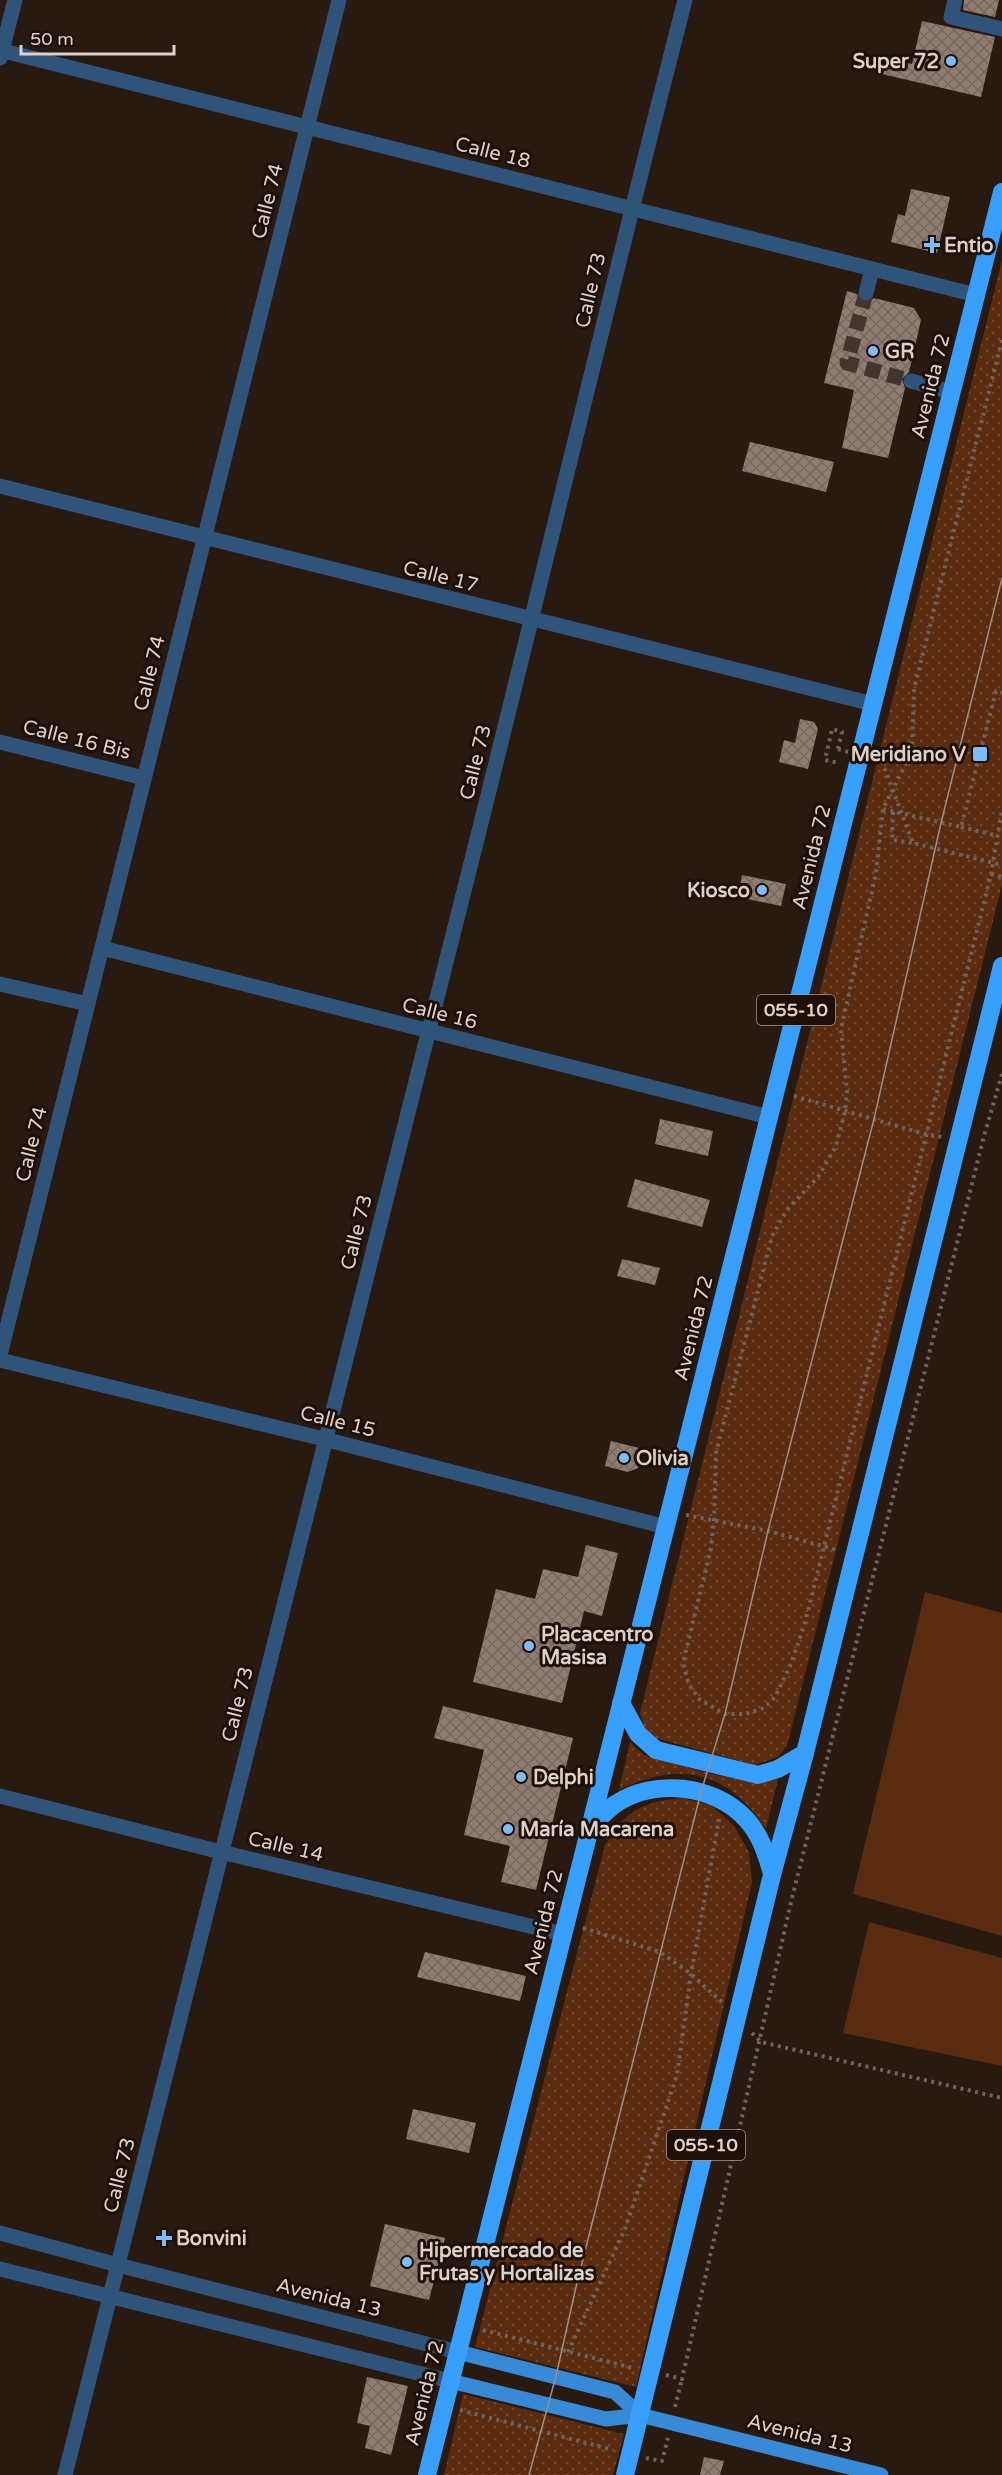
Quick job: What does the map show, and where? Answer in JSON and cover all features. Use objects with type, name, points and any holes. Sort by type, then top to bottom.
[{"type":"highway","name":"Avenida 72","points":[[427,2475],[1001,200]]},
{"type":"highway","name":"055-10","points":[[625,2475],[772,1875],[805,1753],[1002,966]]},
{"type":"highway","points":[[621,1703],[638,1734],[656,1749],[758,1775],[778,1769],[805,1753]]},
{"type":"highway","points":[[590,1827],[615,1805],[642,1792],[672,1787],[701,1792],[722,1800],[746,1819],[764,1845],[772,1875]]},
{"type":"main road","name":"Avenida 13","points":[[458,2352],[615,2392],[640,2415]]},
{"type":"main road","name":"Avenida 13","points":[[450,2381],[606,2419],[640,2415],[880,2475]]},
{"type":"street","points":[[1,53],[15,0]]},
{"type":"street","name":"Calle 74","points":[[0,1357],[339,0]]},
{"type":"street","name":"Calle 73","points":[[65,2475],[324,1439],[532,621],[631,209],[685,0]]},
{"type":"street","points":[[955,0],[951,17],[1002,29]]},
{"type":"street","name":"Calle 18","points":[[1,53],[307,126],[976,295]]},
{"type":"street","points":[[866,293],[872,269]]},
{"type":"street","points":[[911,381],[951,392]]},
{"type":"street","name":"Calle 17","points":[[0,486],[532,621],[873,704]]},
{"type":"street","name":"Calle 16 Bis","points":[[0,741],[144,777]]},
{"type":"street","name":"Calle 16","points":[[102,948],[769,1117]]},
{"type":"street","points":[[0,984],[88,1004]]},
{"type":"street","name":"Calle 15","points":[[0,1357],[324,1439],[668,1519]]},
{"type":"street","name":"Calle 14","points":[[0,1796],[221,1852],[564,1928]]},
{"type":"street","name":"Avenida 13","points":[[0,2233],[458,2352]]},
{"type":"street","name":"Avenida 13","points":[[0,2269],[450,2381]]},
{"type":"path","points":[[1002,340],[914,689],[912,751],[884,809],[876,873],[841,1029],[847,1091],[845,1111],[836,1146],[818,1176],[787,1210],[771,1236],[716,1453],[711,1548],[683,1663],[689,1685],[700,1700],[725,1714],[745,1714],[764,1708],[775,1697],[790,1664],[804,1623],[991,874],[1002,810]]},
{"type":"path","points":[[962,827],[980,746],[996,691],[1002,693]]},
{"type":"path","points":[[857,768],[825,760],[832,729],[842,732],[838,749],[882,762],[911,842]]},
{"type":"path","points":[[884,809],[998,836]]},
{"type":"path","points":[[893,812],[892,840],[911,842],[1002,865]]},
{"type":"path","points":[[991,874],[1002,877]]},
{"type":"path","points":[[776,1091],[925,1134],[958,1140],[984,1136]]},
{"type":"path","points":[[668,1519],[714,1521],[768,1531],[823,1548],[879,1559]]},
{"type":"path","points":[[568,2352],[625,2229],[676,2075],[691,1974],[722,1800]]},
{"type":"path","points":[[564,1928],[660,1952],[691,1974],[761,2042],[1002,2098]]},
{"type":"shaded area","points":[[1002,260],[1002,885],[787,1746],[778,1757],[755,1765],[655,1738],[644,1728],[640,1713]]},
{"type":"shaded area","points":[[925,1592],[1002,1613],[1002,1936],[853,1894]]},
{"type":"shaded area","points":[[630,1742],[644,1755],[700,1771],[758,1784],[778,1779],[766,1829],[736,1794],[702,1776],[663,1775],[619,1790]]},
{"type":"shaded area","points":[[682,1798],[711,1805],[734,1826],[749,1852],[752,1882],[636,2387],[475,2347],[605,1845],[612,1833],[636,1810],[656,1802]]},
{"type":"shaded area","points":[[869,1922],[1002,1958],[1002,2066],[843,2033]]},
{"type":"shaded area","points":[[463,2394],[624,2434],[613,2475],[444,2475]]},
{"type":"building","points":[[964,0],[999,0],[995,17],[963,10]]},
{"type":"building","name":"Super 72","points":[[922,21],[995,37],[981,97],[882,74],[886,58],[912,64]]},
{"type":"building","points":[[911,189],[950,197],[937,253],[891,242],[898,214],[905,216]]},
{"type":"building","name":"GR","points":[[847,291],[857,294],[863,302],[869,302],[874,298],[914,308],[921,320],[909,372],[902,379],[905,388],[888,458],[842,448],[854,390],[824,383]]},
{"type":"building","points":[[750,442],[834,462],[826,492],[742,471]]},
{"type":"building","points":[[800,719],[814,722],[818,729],[808,769],[779,762],[784,740],[795,743]]},
{"type":"building","name":"Kiosco","points":[[742,875],[786,884],[781,906],[738,897]]},
{"type":"building","points":[[660,1119],[713,1131],[708,1156],[655,1144]]},
{"type":"building","points":[[635,1179],[710,1200],[702,1227],[627,1207]]},
{"type":"building","points":[[622,1259],[660,1268],[655,1285],[617,1276]]},
{"type":"building","name":"Olivia","points":[[611,1441],[643,1449],[638,1468],[628,1472],[605,1466]]},
{"type":"building","name":"Placacentro Masisa","points":[[586,1545],[618,1553],[602,1616],[584,1611],[562,1703],[473,1682],[496,1589],[535,1599],[543,1569],[578,1577]]},
{"type":"building","name":"Delphi","points":[[443,1706],[573,1738],[536,1890],[501,1882],[510,1846],[464,1835],[484,1750],[434,1738]]},
{"type":"building","points":[[425,1952],[526,1976],[520,2001],[417,1977]]},
{"type":"building","points":[[413,2109],[476,2123],[469,2153],[406,2139]]},
{"type":"building","name":"Hipermercado de Frutas y Hortalizas","points":[[385,2224],[445,2238],[429,2300],[370,2286]]},
{"type":"building","points":[[367,2377],[408,2386],[391,2455],[365,2448],[370,2426],[357,2423]]},
{"type":"building","points":[[704,2457],[724,2461],[720,2475],[700,2475]]},
{"type":"tunnel","points":[[866,293],[847,363],[911,381]]},
{"type":"tram line","points":[[529,2475],[556,2376],[576,2287],[701,1792],[725,1714],[768,1531],[874,1119],[941,823],[1002,578]]},
{"type":"place","name":"Super 72","points":[[951,61]]},
{"type":"place","name":"Entio","points":[[932,245]]},
{"type":"place","name":"GR","points":[[873,351]]},
{"type":"place","name":"Meridiano V","points":[[980,754]]},
{"type":"place","name":"Kiosco","points":[[762,890]]},
{"type":"place","name":"Olivia","points":[[624,1458]]},
{"type":"place","name":"Placacentro Masisa","points":[[529,1646]]},
{"type":"place","name":"Delphi","points":[[521,1777]]},
{"type":"place","name":"María Macarena","points":[[508,1829]]},
{"type":"place","name":"Bonvini","points":[[164,2238]]},
{"type":"place","name":"Hipermercado de Frutas y Hortalizas","points":[[407,2262]]}]
